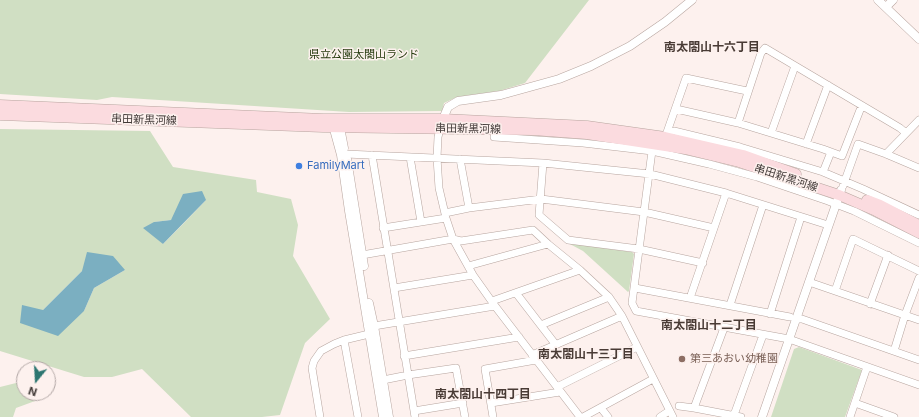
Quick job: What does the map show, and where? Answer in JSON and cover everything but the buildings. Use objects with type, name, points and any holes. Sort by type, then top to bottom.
[{"type":"main road","name":"串田新黒河線","points":[[0,105],[336,123]]},
{"type":"main road","name":"串田新黒河線","points":[[0,115],[336,123],[587,126],[666,135],[743,155],[840,193],[919,233]]},
{"type":"main road","name":"串田新黒河線","points":[[441,124],[587,134],[685,149],[739,162],[880,205],[919,225]]},
{"type":"street","points":[[653,379],[601,408],[581,417],[493,304],[473,275],[453,239],[445,215],[439,188],[437,158],[438,137],[441,124],[448,107],[458,101],[501,95],[559,79],[590,66],[630,46],[665,22],[692,0]]},
{"type":"street","points":[[878,0],[919,39]]},
{"type":"street","points":[[886,7],[893,0]]},
{"type":"street","points":[[738,122],[747,91],[761,53],[765,48],[906,133]]},
{"type":"street","points":[[771,133],[795,66]]},
{"type":"street","points":[[666,135],[686,78],[747,91]]},
{"type":"street","points":[[806,144],[828,86]]},
{"type":"street","points":[[676,109],[738,122],[842,156],[860,110],[863,106]]},
{"type":"street","points":[[886,154],[919,120]]},
{"type":"street","points":[[336,123],[346,154],[369,334],[383,417]]},
{"type":"street","points":[[336,123],[356,233],[362,255],[389,417]]},
{"type":"street","points":[[666,135],[674,131],[740,146],[823,172],[840,193],[919,243]]},
{"type":"street","points":[[494,137],[583,143],[652,151],[757,177],[840,193],[919,215]]},
{"type":"street","points":[[762,417],[789,339],[793,318],[809,282],[858,144],[919,168]]},
{"type":"street","points":[[652,151],[632,304],[636,311],[789,339],[919,385]]},
{"type":"street","points":[[823,172],[831,152]]},
{"type":"street","points":[[346,154],[543,163],[650,174],[726,193],[828,225]]},
{"type":"street","points":[[372,155],[414,414],[463,403]]},
{"type":"street","points":[[410,157],[421,222]]},
{"type":"street","points":[[460,159],[469,208]]},
{"type":"street","points":[[543,163],[539,215],[568,240],[639,249],[703,263]]},
{"type":"street","points":[[690,298],[726,193]]},
{"type":"street","points":[[384,228],[421,222],[469,208],[541,199],[644,212],[714,228]]},
{"type":"street","points":[[730,305],[763,205]]},
{"type":"street","points":[[770,314],[801,217]]},
{"type":"street","points":[[362,255],[453,239],[461,241],[533,230],[609,297],[622,316],[671,414],[660,417]]},
{"type":"street","points":[[835,292],[854,239],[919,271]]},
{"type":"street","points":[[468,266],[548,244]]},
{"type":"street","points":[[870,304],[888,255]]},
{"type":"street","points":[[374,326],[493,304],[516,293],[580,270]]},
{"type":"street","points":[[394,288],[473,275]]},
{"type":"street","points":[[894,352],[905,315],[919,278]]},
{"type":"street","points":[[809,282],[919,320]]},
{"type":"street","points":[[635,288],[802,319],[919,360]]},
{"type":"street","points":[[516,293],[556,345]]},
{"type":"street","points":[[541,325],[609,297]]},
{"type":"street","points":[[493,417],[485,369],[534,357],[556,345],[622,316]]},
{"type":"street","points":[[694,408],[724,328]]},
{"type":"street","points":[[320,417],[312,368],[314,361],[321,351],[344,340],[369,334]]},
{"type":"street","points":[[679,406],[737,416],[763,335]]},
{"type":"street","points":[[404,356],[519,337]]},
{"type":"street","points":[[344,340],[358,417]]},
{"type":"street","points":[[491,403],[559,389],[637,347]]},
{"type":"street","points":[[850,417],[867,367]]},
{"type":"street","points":[[383,380],[456,368],[465,417]]},
{"type":"street","points":[[855,403],[873,414],[894,417]]},
{"type":"street","points":[[601,408],[608,417]]},
{"type":"green space","name":"県立公園太閤山ランド","points":[[0,0],[589,0],[525,83],[499,91],[457,97],[444,103],[442,111],[349,112],[112,97],[97,100],[0,94]]},
{"type":"green space","points":[[0,129],[150,131],[173,167],[256,180],[257,192],[291,199],[298,225],[293,256],[330,319],[305,343],[280,415],[262,417],[191,417],[142,369],[112,377],[84,377],[56,368],[56,361],[32,361],[0,351]],"holes":[[[206,200],[163,244],[154,222],[171,220]],[[125,270],[94,288],[84,311],[20,323],[43,310],[82,271]]]},
{"type":"green space","points":[[568,243],[632,252],[634,254],[629,291],[628,292],[583,251]]},
{"type":"green space","points":[[799,347],[862,370],[845,417],[771,417],[794,349]]},
{"type":"green space","points":[[16,383],[16,401],[35,401],[16,408],[13,417],[0,417],[0,387]]},
{"type":"water","points":[[202,191],[206,200],[163,244],[143,228],[154,222],[171,220],[183,194]]},
{"type":"water","points":[[87,252],[113,256],[125,270],[94,288],[84,311],[58,336],[20,323],[22,305],[43,310],[82,271]]},
{"type":"place","name":"FamilyMart","points":[[299,166]]},
{"type":"place","name":"第三あおい幼稚園","points":[[682,359]]},
{"type":"district","name":"南太閤山十六丁目","points":[[712,47]]},
{"type":"district","name":"南太閤山十二丁目","points":[[709,325]]},
{"type":"district","name":"南太閤山十三丁目","points":[[586,354]]},
{"type":"district","name":"南太閤山十四丁目","points":[[483,394]]}]
